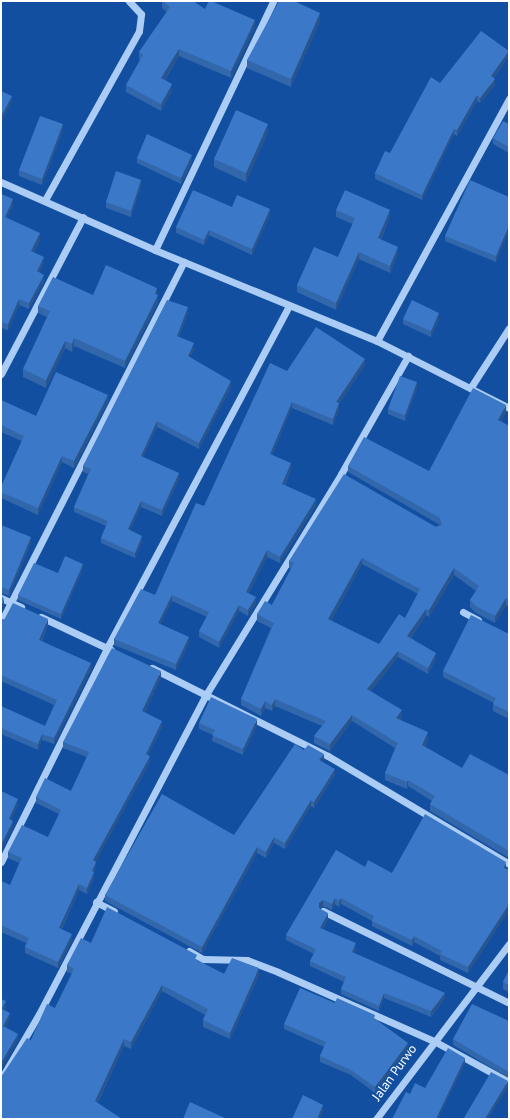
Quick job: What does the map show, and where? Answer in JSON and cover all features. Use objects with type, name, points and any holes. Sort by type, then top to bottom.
[{"type":"street","points":[[45,200],[139,31],[143,17],[129,1]]},
{"type":"street","points":[[155,250],[273,1]]},
{"type":"street","points":[[377,341],[509,99]]},
{"type":"street","points":[[1,182],[45,200],[155,250],[377,341],[471,387],[509,408]]},
{"type":"street","points":[[1,374],[83,217]]},
{"type":"street","points":[[1,622],[184,262]]},
{"type":"street","points":[[1,862],[107,648],[289,306]]},
{"type":"street","points":[[471,387],[509,328]]},
{"type":"street","points":[[1,1079],[39,1014],[206,693],[341,474],[408,356]]},
{"type":"street","points":[[341,474],[348,478]]},
{"type":"street","points":[[1,598],[121,654]]},
{"type":"street","points":[[463,612],[489,626]]},
{"type":"street","points":[[142,664],[206,693],[342,764],[509,864]]},
{"type":"street","points":[[96,902],[123,916]]},
{"type":"street","points":[[323,911],[509,1003]]},
{"type":"street","name":"Jalan Purwo","points":[[376,1119],[434,1041],[478,989],[509,944]]},
{"type":"street","points":[[183,948],[203,959],[246,960],[434,1041],[509,1082]]},
{"type":"building","points":[[162,1],[193,1],[205,9],[209,1],[211,1],[255,20],[231,71],[179,49],[161,78],[172,84],[161,104],[126,85],[143,55],[139,52],[170,7]]},
{"type":"building","points":[[279,1],[294,1],[320,13],[291,79],[247,60]]},
{"type":"building","points":[[481,31],[509,51],[491,76],[495,79],[480,98],[477,95],[457,130],[454,129],[422,195],[375,173],[385,151],[390,153],[431,77],[440,83]]},
{"type":"building","points":[[1,91],[12,96],[1,117]]},
{"type":"building","points":[[236,110],[268,124],[246,173],[214,159]]},
{"type":"building","points":[[40,116],[63,124],[42,179],[19,170]]},
{"type":"building","points":[[503,121],[509,124],[509,147],[493,138]]},
{"type":"building","points":[[147,134],[192,155],[181,178],[137,158]]},
{"type":"building","points":[[116,171],[141,180],[131,211],[106,202]]},
{"type":"building","points":[[470,180],[509,197],[509,226],[496,256],[445,236]]},
{"type":"building","points":[[193,190],[232,207],[237,195],[270,209],[252,249],[209,230],[204,240],[176,227]]},
{"type":"building","points":[[345,190],[390,210],[378,238],[398,247],[390,266],[359,252],[336,303],[297,285],[314,247],[338,257],[355,218],[336,210]]},
{"type":"building","points":[[1,194],[13,199],[5,217],[40,233],[31,251],[44,257],[37,271],[44,275],[29,303],[19,299],[8,324],[1,322]]},
{"type":"building","points":[[106,265],[157,288],[155,294],[158,295],[125,361],[74,338],[72,344],[65,341],[46,380],[23,369],[50,311],[38,306],[53,277],[93,295]]},
{"type":"building","points":[[167,300],[188,307],[177,336],[194,343],[188,356],[231,381],[199,443],[157,421],[141,456],[179,473],[162,510],[141,501],[128,529],[142,536],[135,553],[101,538],[108,521],[74,507],[91,469],[83,466]]},
{"type":"building","points":[[412,300],[439,313],[431,331],[403,319]]},
{"type":"building","points":[[316,327],[365,359],[336,402],[339,403],[333,419],[292,402],[270,454],[291,463],[282,484],[316,499],[280,557],[267,550],[246,592],[256,597],[248,610],[239,605],[219,642],[199,631],[209,612],[172,595],[158,623],[189,637],[176,664],[114,639],[141,589],[155,595],[196,503],[204,506],[270,363],[287,371]]},
{"type":"building","points":[[56,372],[108,395],[74,461],[62,456],[38,508],[1,492],[1,487],[24,436],[1,425],[1,400],[36,416]]},
{"type":"building","points":[[400,376],[417,382],[405,415],[388,409]]},
{"type":"building","points":[[473,388],[506,405],[498,420],[509,426],[509,600],[506,598],[495,616],[476,606],[470,600],[479,586],[454,568],[429,610],[426,609],[407,636],[436,653],[428,668],[398,651],[367,689],[402,710],[396,718],[428,732],[422,745],[462,768],[470,754],[509,775],[509,851],[430,804],[435,796],[408,780],[407,782],[385,773],[398,743],[352,715],[330,744],[314,736],[326,721],[275,699],[272,705],[265,701],[261,709],[241,699],[274,623],[257,614],[265,601],[272,605],[294,563],[289,561],[344,474],[436,527],[442,525],[440,518],[348,466],[364,437],[429,471]],"holes":[[[362,558],[420,589],[405,618],[399,614],[379,644],[328,619]]]},
{"type":"building","points":[[1,525],[31,537],[9,590],[1,587]]},
{"type":"building","points":[[65,556],[83,564],[61,614],[18,595],[34,563],[58,573]]},
{"type":"building","points":[[1,595],[4,599],[1,607]]},
{"type":"building","points":[[13,603],[48,619],[39,640],[91,663],[54,738],[42,734],[38,744],[1,728],[1,706],[45,726],[57,700],[1,675],[1,619],[4,620]]},
{"type":"building","points":[[471,615],[509,634],[509,712],[493,704],[496,698],[443,671]]},
{"type":"building","points":[[112,648],[161,671],[142,711],[162,721],[146,754],[150,756],[93,860],[96,862],[92,871],[94,872],[87,888],[79,884],[59,928],[72,934],[58,962],[25,947],[29,938],[1,925],[1,881],[10,885],[22,858],[8,852],[22,825],[48,837],[61,810],[36,797],[45,778],[71,791],[89,752],[63,742]]},
{"type":"building","points":[[211,697],[257,719],[243,749],[212,735],[215,730],[199,723]]},
{"type":"building","points":[[295,744],[304,750],[308,745],[324,754],[319,760],[335,769],[314,802],[311,800],[285,843],[274,837],[266,852],[257,847],[202,947],[105,895],[162,794],[234,835]]},
{"type":"building","points":[[1,791],[18,799],[9,819],[13,821],[1,845]]},
{"type":"building","points":[[425,814],[506,862],[504,868],[509,870],[509,904],[468,967],[440,954],[442,951],[414,936],[412,940],[372,921],[374,916],[341,898],[339,901],[335,898],[332,904],[323,900],[319,903],[319,908],[328,913],[320,928],[356,943],[352,952],[445,993],[431,1011],[384,993],[379,1006],[341,989],[346,977],[310,961],[316,949],[286,935],[336,850],[365,867],[368,860],[392,873]]},
{"type":"building","points":[[107,907],[197,955],[195,959],[224,974],[232,958],[259,968],[230,1033],[203,1020],[208,1009],[162,985],[131,1042],[124,1039],[95,1101],[122,1119],[1,1119],[1,1077],[27,1038],[31,1040],[47,1004],[55,1008],[74,969],[67,965],[81,938],[91,943]]},
{"type":"building","points":[[509,970],[509,985],[503,982]]},
{"type":"building","points":[[300,988],[335,1003],[337,998],[375,1015],[374,1018],[408,1043],[375,1087],[351,1070],[320,1056],[326,1042],[284,1024]]},
{"type":"building","points":[[1,999],[6,1001],[2,1009],[10,1013],[3,1026],[18,1034],[1,1063]]},
{"type":"building","points":[[472,1004],[509,1021],[509,1072],[453,1039]]},
{"type":"building","points":[[448,1048],[465,1058],[436,1119],[392,1119],[406,1092],[410,1094],[415,1083],[425,1088]]},
{"type":"building","points":[[491,1072],[508,1081],[485,1119],[464,1118]]},
{"type":"building","points":[[303,1095],[323,1105],[317,1119],[292,1119]]},
{"type":"building","points":[[190,1102],[227,1119],[183,1119]]}]
